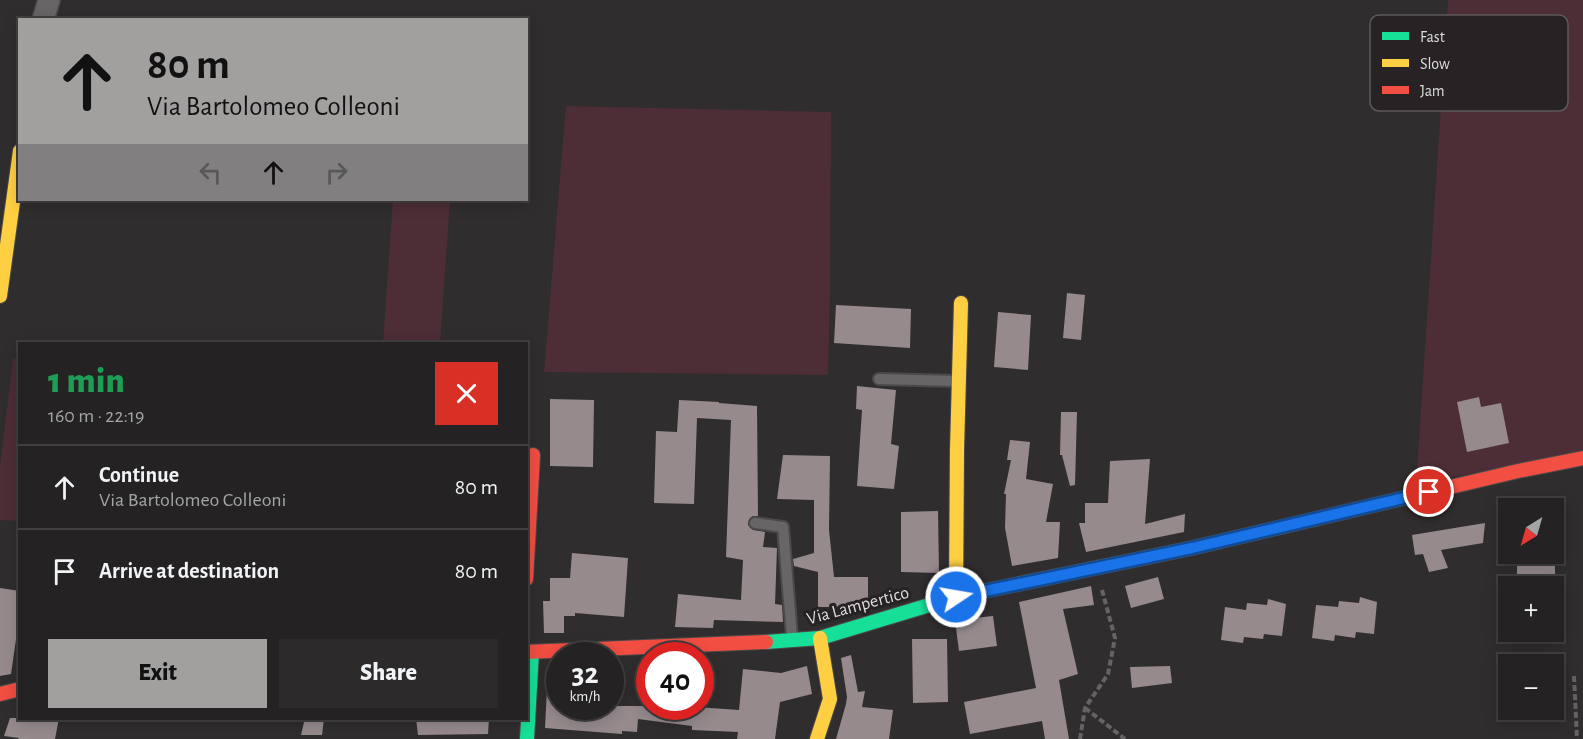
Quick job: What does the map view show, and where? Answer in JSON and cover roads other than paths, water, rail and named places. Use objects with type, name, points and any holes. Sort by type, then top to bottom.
[{"type":"street","points":[[44,18],[49,0]]},
{"type":"street","points":[[0,296],[18,166]]},
{"type":"street","points":[[956,597],[955,487],[961,303]]},
{"type":"street","points":[[528,544],[533,455]]},
{"type":"street","name":"Via Lampertico","points":[[529,652],[745,644],[820,638],[956,597],[1192,548],[1583,458]]},
{"type":"street","points":[[817,739],[830,699],[820,638]]},
{"type":"street","points":[[528,696],[529,652]]},
{"type":"street","points":[[0,694],[18,690]]},
{"type":"street","points":[[527,720],[527,739]]},
{"type":"lane","points":[[879,379],[958,381]]},
{"type":"lane","points":[[755,523],[783,527],[792,640]]}]
